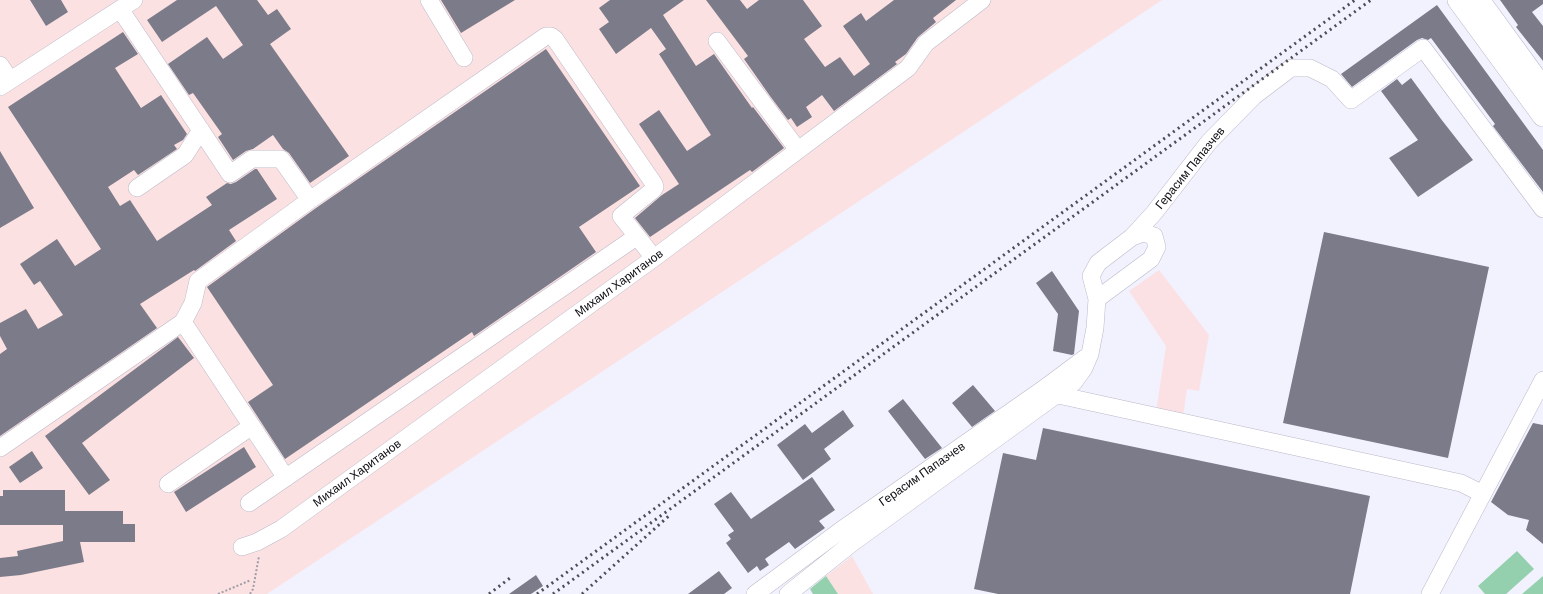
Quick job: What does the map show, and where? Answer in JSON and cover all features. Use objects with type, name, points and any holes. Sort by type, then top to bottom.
[{"type":"main road","points":[[1458,0],[1543,116]]},
{"type":"main road","points":[[1479,0],[1543,88]]},
{"type":"street","points":[[429,0],[464,58]]},
{"type":"street","name":"Михаил Хаританов","points":[[242,547],[263,539],[281,529],[654,258],[908,68],[926,43],[982,0]]},
{"type":"street","points":[[0,65],[5,84],[127,5],[201,130],[230,174],[252,159],[280,159],[310,200]]},
{"type":"street","points":[[0,448],[183,322],[193,303],[198,281],[310,200],[546,36],[551,36],[555,39],[654,184],[655,187],[653,190],[621,216],[654,258]]},
{"type":"street","points":[[717,41],[798,150]]},
{"type":"street","name":"Герасим Папазчев","points":[[788,594],[852,543],[1049,393],[1090,354],[1095,328],[1097,299],[1091,276],[1098,263],[1132,237],[1158,208],[1209,142],[1254,96],[1291,68],[1310,68],[1332,79],[1351,100],[1423,48],[1543,209]]},
{"type":"street","points":[[136,188],[185,155],[201,130]]},
{"type":"street","points":[[1097,299],[1151,259],[1157,247],[1154,236],[1143,233],[1132,237]]},
{"type":"street","points":[[249,503],[636,237]]},
{"type":"street","points":[[183,322],[286,478]]},
{"type":"street","points":[[1430,594],[1543,380]]},
{"type":"street","points":[[1049,393],[1461,483],[1483,494]]},
{"type":"street","name":"Герасим Папазчев","points":[[754,594],[840,531],[1049,393]]},
{"type":"street","points":[[168,484],[252,426]]},
{"type":"street","points":[[840,531],[852,543]]},
{"type":"path","points":[[250,594],[253,589],[263,539]]},
{"type":"path","points":[[218,594],[251,580]]},
{"type":"shaded area","points":[[0,0],[1162,0],[267,594],[0,594]]},
{"type":"shaded area","points":[[1159,270],[1209,335],[1199,391],[1187,389],[1183,417],[1156,412],[1166,346],[1129,291]]},
{"type":"shaded area","points":[[852,556],[873,594],[838,594],[826,576]]},
{"type":"green space","points":[[1517,551],[1534,569],[1506,594],[1485,594],[1478,586]]},
{"type":"green space","points":[[826,576],[838,594],[813,594],[810,589]]},
{"type":"green space","points":[[1543,576],[1543,594],[1522,594]]},
{"type":"building","points":[[30,0],[61,0],[68,12],[46,26]]},
{"type":"building","points":[[177,0],[257,0],[268,15],[277,9],[291,29],[270,44],[349,156],[310,183],[289,153],[283,149],[273,135],[253,149],[246,151],[233,160],[218,137],[222,134],[193,93],[189,95],[168,64],[207,37],[223,59],[243,45],[216,6],[162,42],[147,20]]},
{"type":"building","points":[[441,0],[515,0],[461,33]]},
{"type":"building","points":[[610,0],[684,0],[663,15],[696,66],[714,54],[752,108],[753,107],[784,148],[752,172],[750,170],[650,237],[635,218],[662,195],[679,184],[639,124],[659,110],[687,151],[711,135],[659,54],[666,49],[651,28],[616,54],[599,29],[609,22],[599,8]]},
{"type":"building","points":[[706,0],[740,0],[747,9],[759,0],[803,0],[822,26],[804,39],[825,67],[840,57],[854,76],[870,64],[843,26],[861,13],[866,21],[894,0],[956,0],[933,18],[936,22],[918,37],[906,54],[895,62],[897,64],[834,111],[822,95],[806,107],[812,117],[797,127],[791,118],[788,120],[770,96],[744,59],[748,56]]},
{"type":"building","points":[[1500,0],[1543,0],[1543,4],[1532,12],[1543,26],[1543,61],[1516,27],[1518,25]]},
{"type":"building","points":[[1437,5],[1543,150],[1543,192],[1493,126],[1495,124],[1431,38],[1428,40],[1422,38],[1417,40],[1352,87],[1341,74]]},
{"type":"building","points":[[123,32],[138,54],[115,68],[141,108],[161,95],[187,134],[183,140],[174,145],[177,149],[138,175],[134,170],[108,187],[120,206],[130,200],[157,241],[212,205],[206,197],[227,183],[231,184],[236,182],[255,169],[257,169],[277,199],[229,230],[236,241],[195,271],[194,270],[140,304],[157,328],[0,436],[0,354],[7,349],[0,336],[0,323],[26,309],[38,329],[63,315],[40,281],[34,285],[20,264],[57,239],[75,266],[101,249],[8,107]]},
{"type":"building","points":[[546,49],[640,186],[579,227],[596,252],[474,336],[472,332],[285,459],[248,402],[273,385],[207,287],[316,208]]},
{"type":"building","points":[[1411,78],[1473,160],[1418,197],[1389,158],[1418,140],[1381,91],[1397,79],[1402,85]]},
{"type":"building","points":[[0,151],[34,208],[0,228]]},
{"type":"building","points":[[1324,232],[1489,267],[1448,458],[1283,423]]},
{"type":"building","points":[[1052,271],[1079,311],[1074,354],[1072,355],[1053,351],[1058,314],[1036,283]]},
{"type":"building","points":[[178,337],[194,358],[82,443],[110,480],[89,495],[45,436]]},
{"type":"building","points":[[973,385],[995,411],[972,427],[952,403]]},
{"type":"building","points":[[903,399],[942,448],[925,459],[888,411]]},
{"type":"building","points":[[843,410],[854,426],[824,449],[831,459],[803,480],[777,445],[805,424],[812,433]]},
{"type":"building","points":[[1533,423],[1543,425],[1543,544],[1526,530],[1529,520],[1508,515],[1491,502]]},
{"type":"building","points":[[1043,428],[1370,496],[1350,594],[998,594],[974,589],[1003,453],[1036,460]]},
{"type":"building","points":[[244,447],[256,467],[186,512],[174,492]]},
{"type":"building","points":[[32,451],[43,468],[20,483],[9,467]]},
{"type":"building","points":[[812,477],[835,510],[819,521],[825,528],[795,549],[789,542],[765,559],[769,565],[760,571],[757,566],[748,573],[726,543],[731,539],[728,535],[734,531],[714,504],[731,492],[751,519]]},
{"type":"building","points":[[3,490],[65,490],[65,511],[123,511],[123,524],[135,524],[135,542],[80,542],[84,562],[21,575],[0,577],[0,558],[18,556],[17,551],[63,541],[63,525],[0,525],[0,496],[3,496]]},
{"type":"building","points":[[719,571],[732,588],[724,594],[688,594]]},
{"type":"building","points":[[536,575],[543,586],[531,594],[509,594]]},
{"type":"railway","points":[[537,594],[1355,0]]},
{"type":"railway","points":[[553,594],[1371,0]]},
{"type":"railway","points":[[582,594],[671,514]]},
{"type":"railway","points":[[489,594],[510,578]]}]
